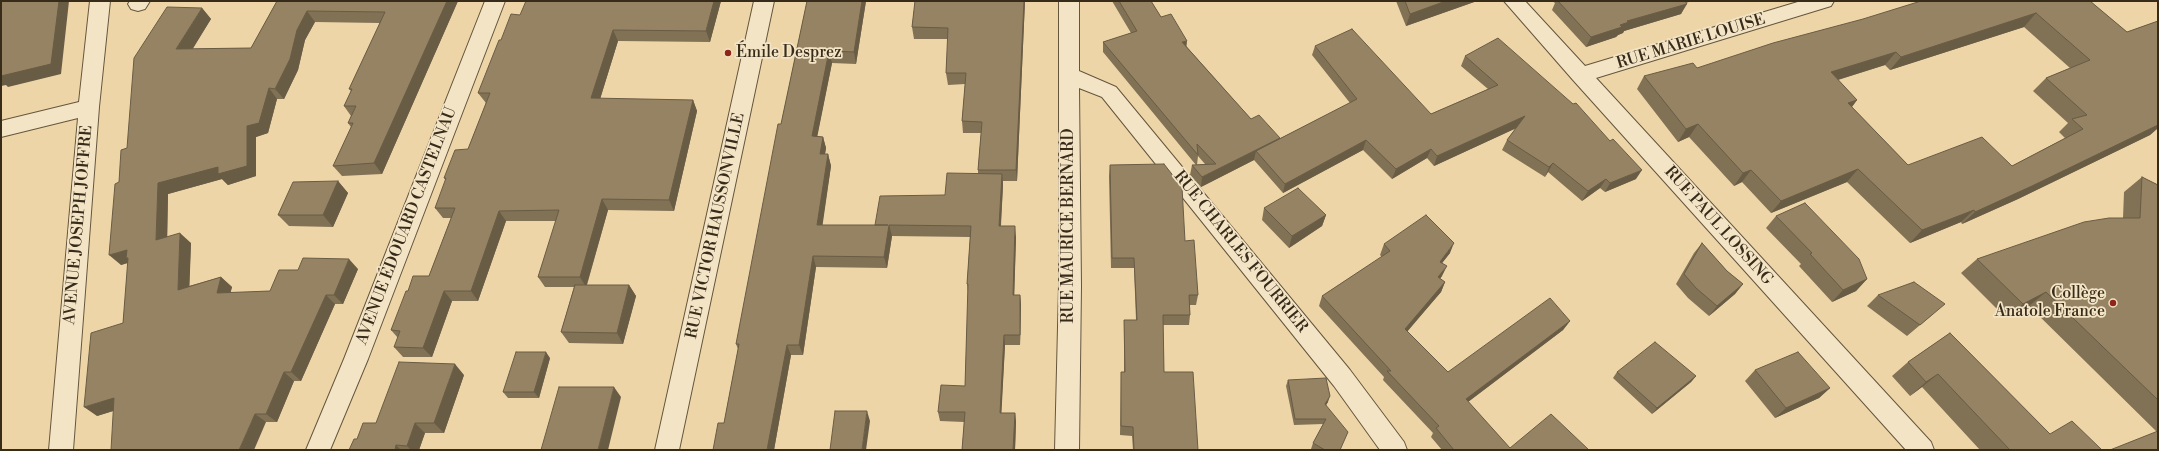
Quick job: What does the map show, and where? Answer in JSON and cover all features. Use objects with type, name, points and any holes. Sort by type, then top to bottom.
[{"type":"street","name":"AVENUE JOSEPH JOFFRE","points":[[61,450],[89,107],[100,1]]},
{"type":"street","name":"AVENUE ÉDOUARD CASTELNAU","points":[[318,450],[356,359],[495,1]]},
{"type":"street","name":"RUE VICTOR HAUSSONVILLE","points":[[667,450],[764,1]]},
{"type":"street","name":"RUE MAURICE BERNARD","points":[[1067,450],[1070,286],[1068,75],[1069,1]]},
{"type":"street","name":"RUE PAUL LOSSING","points":[[1514,1],[1922,450]]},
{"type":"street","name":"RUE MARIE LOUISE","points":[[1580,75],[1824,1]]},
{"type":"street","name":"RUE CHARLES FOURRIER","points":[[1068,75],[1109,92],[1342,378],[1395,450]]},
{"type":"street","points":[[1,129],[89,107]]},
{"type":"building","points":[[1,1],[59,1],[51,64],[1,76]]},
{"type":"building","points":[[277,1],[447,1],[374,163],[333,166],[353,123],[348,123],[356,106],[344,106],[352,89],[349,89],[385,12],[307,11],[297,30],[290,59],[275,89],[269,88],[259,123],[247,126],[247,166],[218,174],[218,167],[158,183],[156,240],[180,233],[178,290],[221,277],[217,293],[270,291],[279,270],[298,270],[303,258],[349,259],[334,295],[326,295],[291,372],[284,372],[266,414],[255,414],[239,450],[111,450],[114,398],[84,407],[91,333],[123,323],[128,258],[126,258],[127,250],[109,255],[115,184],[119,182],[121,150],[127,148],[134,58],[167,7],[202,8],[176,49],[251,48]]},
{"type":"building","points":[[526,1],[714,1],[706,31],[613,30],[591,98],[693,100],[669,200],[602,199],[580,277],[538,277],[559,210],[499,211],[471,291],[444,291],[423,348],[394,347],[400,331],[391,330],[406,291],[408,291],[413,276],[429,276],[455,208],[435,208],[446,178],[444,178],[455,150],[468,149],[490,93],[478,93],[511,14],[520,15]]},
{"type":"building","points":[[807,1],[862,1],[854,52],[829,51],[812,136],[823,137],[820,154],[828,154],[817,225],[875,225],[880,196],[945,195],[947,173],[1002,174],[999,226],[1015,226],[1013,295],[1020,295],[1020,335],[1004,335],[1000,413],[1015,413],[1013,450],[962,450],[965,412],[938,412],[941,385],[965,386],[967,284],[971,226],[889,225],[884,257],[813,256],[799,345],[787,345],[767,450],[713,450],[718,423],[724,423],[739,344],[736,344],[778,124],[781,124]]},
{"type":"building","points":[[915,1],[1024,1],[1016,170],[978,170],[982,122],[962,121],[966,73],[946,73],[948,28],[912,27]]},
{"type":"building","points":[[1119,1],[1151,1],[1161,17],[1171,14],[1187,41],[1182,42],[1251,119],[1259,115],[1280,138],[1202,177],[1192,165],[1216,164],[1197,144],[1198,155],[1103,42],[1137,31]]},
{"type":"building","points":[[1405,1],[1446,1],[1410,14]]},
{"type":"building","points":[[1558,1],[1685,1],[1687,4],[1627,21],[1629,22],[1620,25],[1622,27],[1591,37]]},
{"type":"building","points":[[1921,1],[2090,1],[2127,32],[2158,21],[2158,125],[1975,212],[1974,210],[1922,230],[1858,169],[1781,201],[1751,170],[1743,173],[1698,124],[1686,129],[1644,76],[1693,63],[1697,68],[1773,43],[1863,19]],"holes":[[[2036,13],[2090,60],[2046,78],[2087,115],[2072,119],[2083,129],[2012,166],[1982,137],[1908,165],[1848,103],[1857,100],[1831,72],[1896,52],[1901,57]]]},
{"type":"building","points":[[1352,29],[1431,114],[1498,85],[1465,56],[1498,38],[1573,104],[1576,103],[1610,141],[1613,139],[1642,170],[1610,183],[1606,179],[1588,191],[1553,163],[1549,167],[1507,140],[1525,116],[1437,156],[1431,149],[1396,169],[1366,140],[1285,184],[1256,151],[1357,99],[1315,46]]},
{"type":"building","points":[[1164,164],[1182,187],[1185,241],[1194,240],[1198,295],[1189,295],[1190,315],[1163,315],[1164,372],[1193,372],[1198,450],[1134,450],[1133,427],[1121,426],[1121,372],[1125,372],[1124,320],[1137,320],[1134,258],[1112,258],[1110,165]]},
{"type":"building","name":"Collège Anatole France","points":[[2142,177],[2158,185],[2158,400],[2046,292],[2023,304],[1977,259],[2084,222],[2109,218],[2140,218]]},
{"type":"building","points":[[338,181],[323,215],[278,215],[293,182]]},
{"type":"building","points":[[1298,188],[1326,215],[1292,236],[1264,208]]},
{"type":"building","points":[[1805,203],[1859,259],[1867,279],[1843,290],[1810,254],[1812,253],[1776,216]]},
{"type":"building","points":[[1426,215],[1454,243],[1440,262],[1447,266],[1438,277],[1445,282],[1405,329],[1448,372],[1550,298],[1570,321],[1466,399],[1510,448],[1551,414],[1589,450],[1454,450],[1436,428],[1439,426],[1387,371],[1391,371],[1322,296],[1390,251],[1384,244]]},
{"type":"building","points":[[1702,243],[1727,271],[1743,284],[1717,306],[1696,288],[1684,274]]},
{"type":"building","points":[[1914,282],[1945,304],[1920,325],[1878,295]]},
{"type":"building","points":[[575,285],[629,285],[617,333],[561,332]]},
{"type":"building","points":[[1950,333],[2050,434],[2072,421],[2102,450],[2010,450],[1938,374],[1926,382],[1908,362]]},
{"type":"building","points":[[1655,342],[1696,376],[1657,408],[1617,372]]},
{"type":"building","points":[[516,352],[546,352],[534,392],[503,392]]},
{"type":"building","points":[[1798,352],[1830,388],[1786,408],[1755,370]]},
{"type":"building","points":[[399,362],[455,364],[434,423],[415,423],[407,446],[396,445],[395,450],[349,450],[354,439],[357,439],[363,423],[376,423]]},
{"type":"building","points":[[1326,378],[1330,396],[1325,404],[1348,432],[1340,450],[1325,450],[1313,443],[1326,419],[1295,419],[1288,380]]},
{"type":"building","points":[[559,387],[614,387],[598,450],[541,450]]},
{"type":"building","points":[[835,411],[867,411],[862,450],[830,450]]},
{"type":"building","points":[[2158,431],[2158,450],[2110,450]]},
{"type":"place","name":"Émile Desprez","points":[[728,53]]},
{"type":"place","name":"Collège Anatole France","points":[[2113,303]]}]
